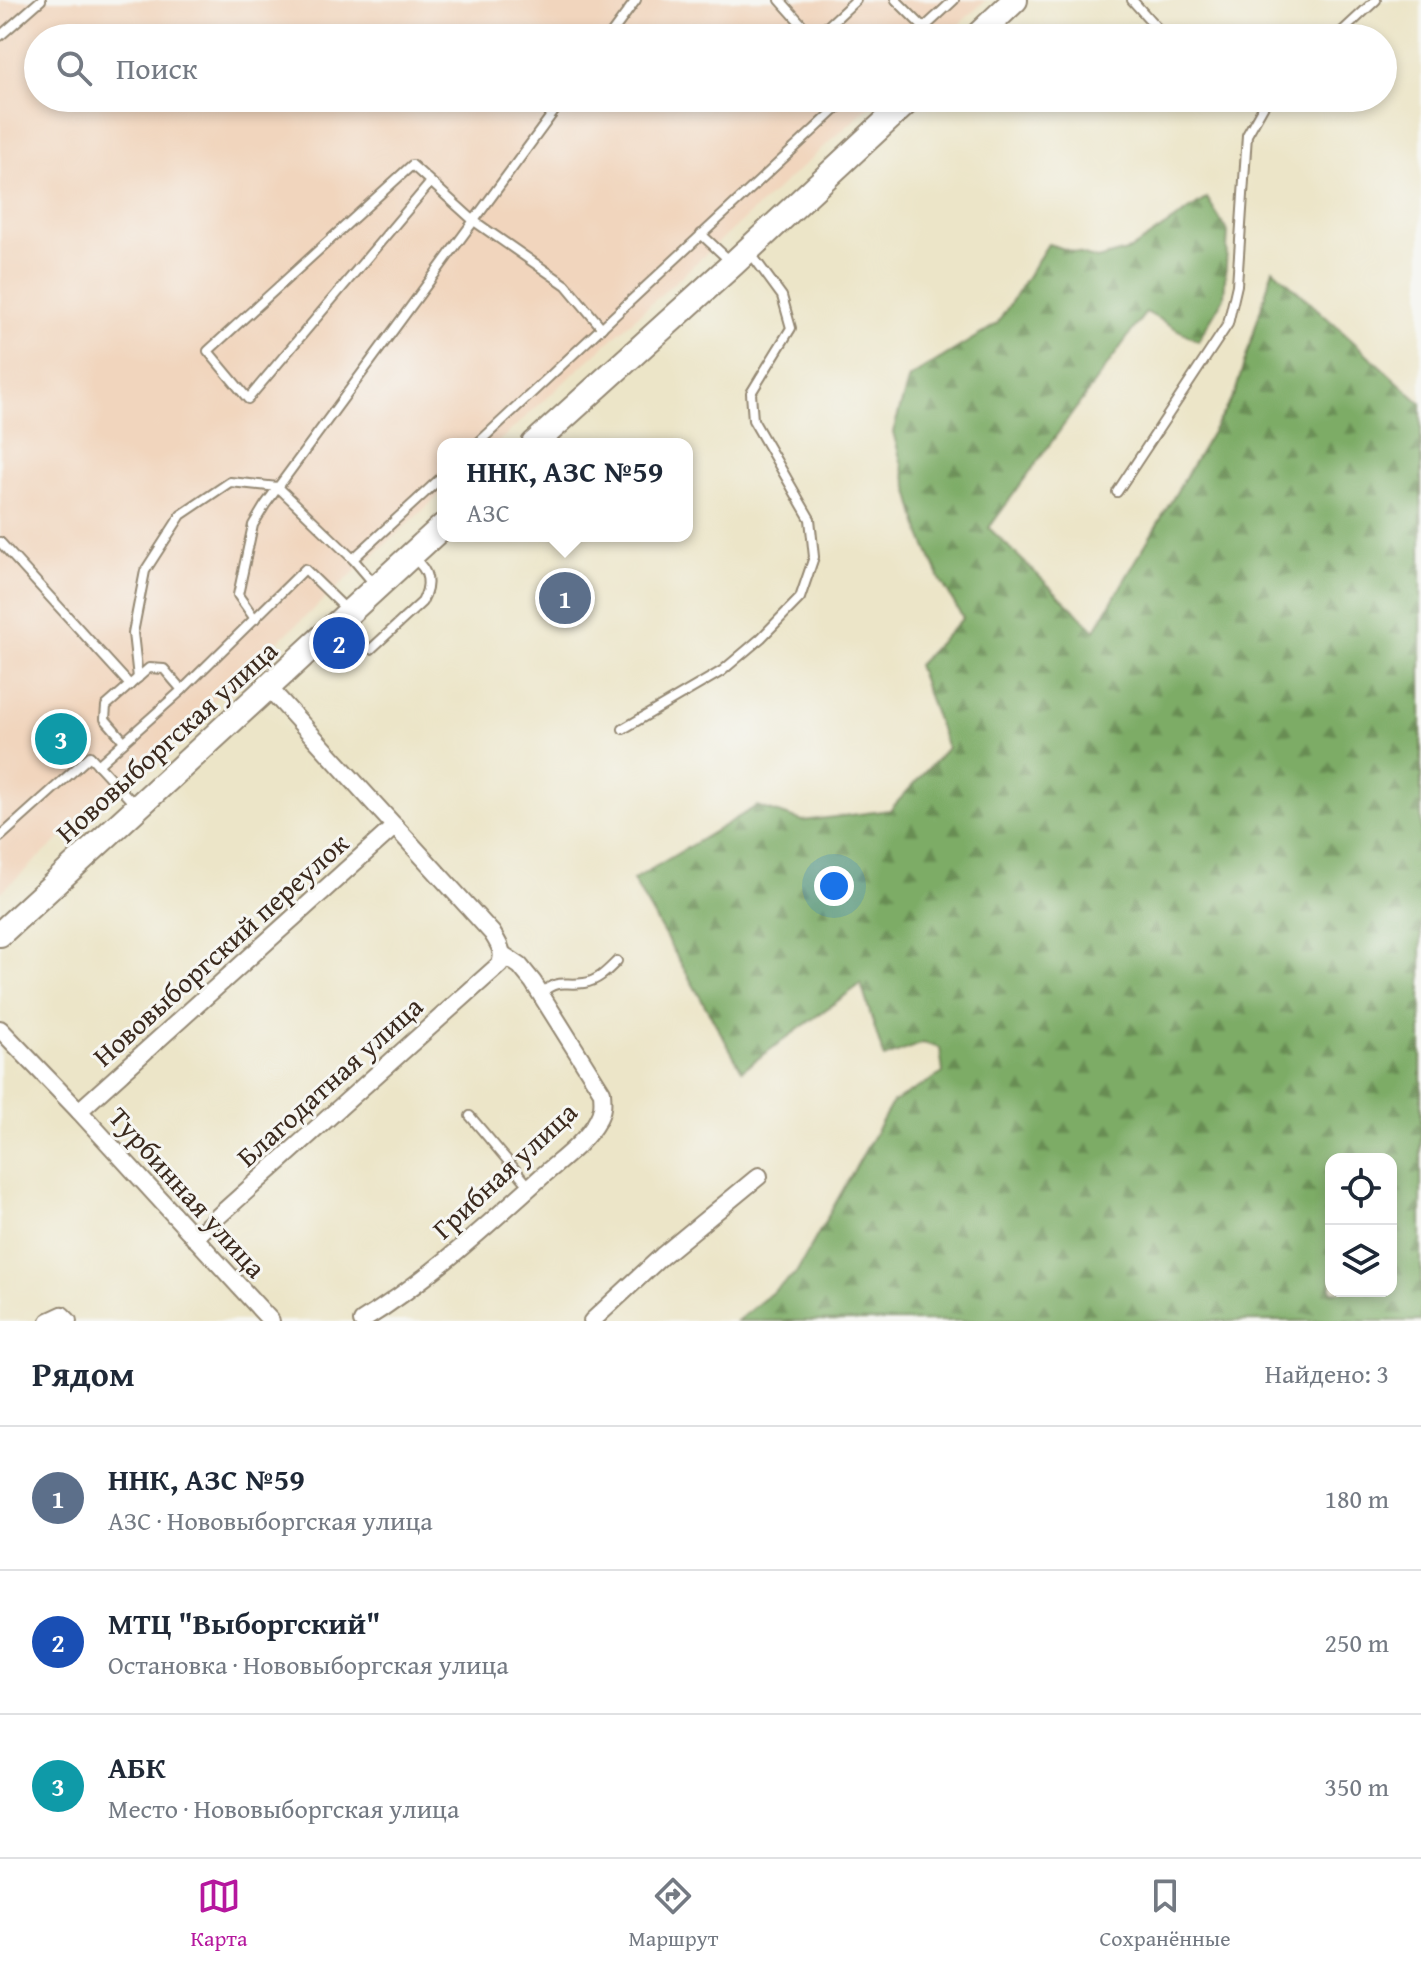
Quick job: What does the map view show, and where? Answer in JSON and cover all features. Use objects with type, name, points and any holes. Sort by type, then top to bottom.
[{"type":"street","points":[[990,24],[1015,0]]},
{"type":"street","points":[[541,438],[896,112]]},
{"type":"street","name":"Нововыборгская улица","points":[[0,934],[437,531]]},
{"type":"street","name":"Грибная улица","points":[[269,688],[492,933],[501,959],[520,966],[541,993],[602,1092],[603,1106],[591,1131],[463,1246],[395,1300],[362,1321]]},
{"type":"street","name":"Нововыборгский переулок","points":[[79,1111],[395,826]]},
{"type":"street","name":"Благодатная улица","points":[[194,1238],[501,959]]},
{"type":"street","name":"Турбинная улица","points":[[0,1029],[271,1321]]},
{"type":"street","points":[[592,1321],[662,1256],[759,1176]]},
{"type":"street","points":[[49,1321],[62,1315],[68,1321]]},
{"type":"lane","points":[[0,36],[41,0]]},
{"type":"lane","points":[[618,24],[636,0]]},
{"type":"lane","points":[[780,0],[802,24]]},
{"type":"lane","points":[[830,24],[856,0]]},
{"type":"lane","points":[[896,0],[920,24]]},
{"type":"lane","points":[[928,24],[954,0]]},
{"type":"lane","points":[[1132,0],[1153,24]]},
{"type":"lane","points":[[1350,24],[1376,0]]},
{"type":"lane","points":[[255,619],[238,595],[253,525],[554,112]]},
{"type":"lane","points":[[483,438],[833,112]]},
{"type":"lane","points":[[1117,492],[1228,324],[1237,285],[1247,135],[1260,112]]},
{"type":"lane","points":[[431,182],[248,399],[208,351],[412,165],[431,182],[474,221],[566,285],[602,328]]},
{"type":"lane","points":[[623,729],[722,671],[761,638],[800,598],[814,557],[810,519],[753,420],[751,393],[791,328],[782,296],[741,257],[701,234]]},
{"type":"lane","points":[[138,678],[133,633],[145,571],[181,515],[230,482],[278,487],[377,586]]},
{"type":"lane","points":[[353,559],[437,482]]},
{"type":"lane","points":[[0,542],[130,685]]},
{"type":"lane","points":[[371,649],[422,602],[427,592],[429,582],[426,572],[410,556]]},
{"type":"lane","points":[[98,765],[182,690],[305,569],[349,613]]},
{"type":"lane","points":[[124,741],[105,719],[106,706],[149,668],[164,669],[182,690]]},
{"type":"lane","points":[[0,837],[90,756],[136,807]]},
{"type":"lane","points":[[541,993],[560,982],[587,983],[617,961]]},
{"type":"lane","points":[[470,1116],[530,1187]]},
{"type":"shaded area","points":[[0,0],[986,0],[959,24],[24,24],[24,112],[863,112],[503,438],[437,438],[437,497],[0,893]]},
{"type":"green space","points":[[1207,198],[1228,232],[1224,297],[1198,341],[1146,312],[989,528],[1095,630],[1235,393],[1273,269],[1421,403],[1421,1321],[737,1321],[796,1273],[892,1103],[943,1073],[940,1048],[923,1043],[884,1058],[861,984],[742,1070],[633,880],[757,806],[803,821],[890,810],[947,748],[917,665],[963,618],[940,579],[921,535],[893,432],[909,378],[997,324],[1048,244],[1097,259],[1130,250]]},
{"type":"place","name":"ННК, АЗС №59","points":[[565,598]]},
{"type":"place","name":"МТЦ \"Выборгский\"","points":[[339,643]]},
{"type":"place","name":"АБК","points":[[61,739]]}]
